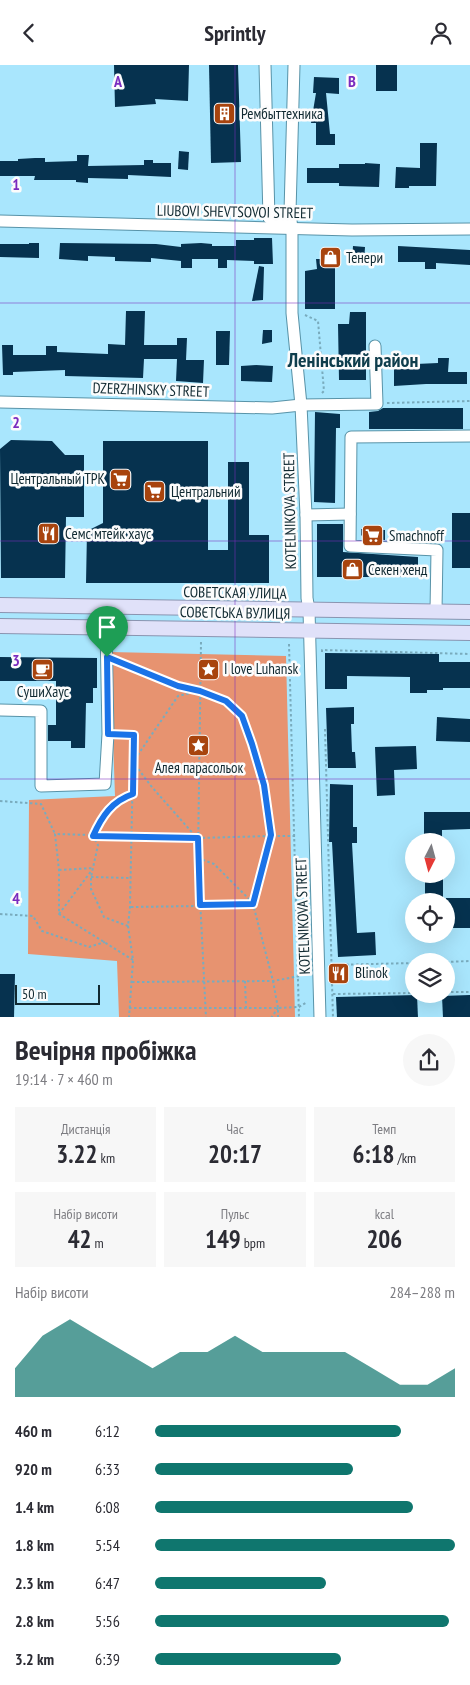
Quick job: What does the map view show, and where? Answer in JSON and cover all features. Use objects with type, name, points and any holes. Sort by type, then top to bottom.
[{"type":"main road","name":"СОВЕТСКАЯ УЛИЦА","points":[[0,605],[470,611]]},
{"type":"main road","name":"СОВЄТСЬКА ВУЛИЦЯ","points":[[0,626],[470,633]]},
{"type":"street","points":[[265,65],[269,218],[276,223],[284,219],[290,212]]},
{"type":"street","name":"KOTELNIKOVA STREET","points":[[294,65],[290,212],[292,229],[292,313],[301,405],[306,515],[306,579],[310,630],[320,1017]]},
{"type":"street","name":"LIUBOVI SHEVTSOVOI STREET","points":[[0,221],[292,229],[470,229]]},
{"type":"street","points":[[375,346],[377,404]]},
{"type":"street","name":"DZERZHINSKY STREET","points":[[0,402],[272,408],[301,405],[377,404]]},
{"type":"street","points":[[436,611],[437,550],[350,546],[351,437],[470,436]]},
{"type":"street","points":[[306,515],[350,514]]},
{"type":"street","points":[[0,710],[41,711],[41,786],[106,783],[108,734],[106,627]]},
{"type":"path","points":[[377,404],[470,401]]},
{"type":"path","points":[[201,642],[198,858],[206,1017]]},
{"type":"path","points":[[290,644],[300,1017]]},
{"type":"path","points":[[323,660],[322,650],[470,654]]},
{"type":"path","points":[[107,657],[178,686],[200,691],[226,701],[242,716],[264,785],[271,835],[253,904],[273,981],[278,1017]]},
{"type":"path","points":[[133,762],[178,696],[200,691]]},
{"type":"path","points":[[325,729],[333,1017]]},
{"type":"path","points":[[108,734],[134,735],[128,927],[133,960],[129,1017]]},
{"type":"path","points":[[133,762],[151,786],[198,838]]},
{"type":"path","points":[[93,836],[110,808],[120,799],[133,794]]},
{"type":"path","points":[[0,801],[42,804],[55,834],[59,871],[59,914]]},
{"type":"path","points":[[55,834],[198,838],[295,836]]},
{"type":"path","points":[[93,836],[98,845],[91,877],[91,889],[104,917],[128,927]]},
{"type":"path","points":[[198,858],[214,864],[253,904]]},
{"type":"path","points":[[59,871],[94,868]]},
{"type":"path","points":[[59,914],[94,868]]},
{"type":"path","points":[[91,877],[131,878]]},
{"type":"path","points":[[130,907],[253,904]]},
{"type":"path","points":[[0,914],[32,916],[42,931],[90,947],[105,942]]},
{"type":"path","points":[[59,914],[133,960]]},
{"type":"path","points":[[455,962],[470,961]]},
{"type":"path","points":[[132,982],[273,981],[300,976],[319,965],[405,963]]},
{"type":"path","points":[[246,981],[246,1008]]},
{"type":"path","points":[[455,992],[470,991]]},
{"type":"path","points":[[129,1008],[299,1007],[320,994],[405,993]]},
{"type":"path","points":[[271,1017],[278,1008]]},
{"type":"shaded area","points":[[110,652],[286,656],[295,1017],[119,1017],[117,961],[28,954],[29,800],[115,796]]},
{"type":"building","points":[[114,65],[189,65],[188,101],[155,99],[156,104],[115,107]]},
{"type":"building","name":"Рембыттехника","points":[[209,65],[238,65],[241,162],[211,163]]},
{"type":"building","points":[[376,65],[397,65],[397,91],[376,91]]},
{"type":"building","points":[[314,77],[339,78],[339,94],[326,93],[330,134],[335,134],[335,145],[316,145],[316,123],[311,123],[316,93],[313,93]]},
{"type":"building","points":[[420,143],[437,143],[436,186],[395,188],[396,167],[420,168]]},
{"type":"building","points":[[179,151],[189,152],[188,170],[178,169]]},
{"type":"building","points":[[77,155],[89,155],[88,166],[144,165],[144,160],[153,160],[153,163],[171,163],[171,177],[128,175],[128,179],[88,178],[88,183],[76,182],[76,180],[34,180],[35,176],[0,176],[0,161],[45,158],[45,162],[77,161]]},
{"type":"building","points":[[339,164],[380,164],[379,187],[339,186],[339,183],[307,183],[307,168],[339,168]]},
{"type":"building","points":[[254,238],[272,238],[273,264],[254,264],[254,261],[227,260],[227,268],[218,268],[218,259],[192,259],[192,268],[181,268],[181,261],[151,258],[151,262],[115,261],[115,257],[88,256],[88,261],[59,259],[60,243],[156,244],[181,247],[181,244],[201,243],[212,244],[212,246],[236,246],[236,240],[254,240]]},
{"type":"building","points":[[39,243],[39,258],[0,257],[0,244]]},
{"type":"building","points":[[353,246],[365,247],[364,264],[352,263]]},
{"type":"building","points":[[398,246],[470,250],[470,265],[436,263],[436,269],[425,269],[425,262],[398,262]]},
{"type":"building","points":[[316,259],[335,259],[335,309],[305,309],[305,271],[317,269]]},
{"type":"building","points":[[259,266],[264,267],[263,300],[252,301]]},
{"type":"building","points":[[126,311],[145,311],[144,345],[177,345],[177,338],[187,338],[186,360],[204,360],[203,383],[176,381],[177,359],[144,359],[143,378],[65,376],[65,370],[13,372],[13,375],[3,375],[2,345],[13,345],[13,355],[46,355],[46,346],[57,346],[57,352],[108,354],[108,344],[125,345]]},
{"type":"building","points":[[350,312],[366,312],[366,380],[339,380],[338,324],[349,324]]},
{"type":"building","points":[[263,330],[272,330],[272,342],[262,344]]},
{"type":"building","points":[[216,331],[230,331],[229,365],[216,365]]},
{"type":"building","points":[[438,358],[449,358],[448,372],[467,372],[467,384],[394,386],[394,365],[438,363]]},
{"type":"building","points":[[241,366],[273,366],[272,382],[241,381]]},
{"type":"building","points":[[383,408],[463,408],[463,429],[369,429],[369,412],[378,411]]},
{"type":"building","points":[[315,412],[340,414],[340,428],[336,428],[335,503],[314,502]]},
{"type":"building","points":[[11,440],[52,441],[65,455],[84,455],[84,517],[66,517],[65,578],[1,578],[0,449]]},
{"type":"building","name":"Центральний","points":[[103,441],[208,441],[208,550],[228,550],[228,462],[249,462],[249,535],[269,535],[269,583],[86,583],[87,531],[103,523]]},
{"type":"building","points":[[452,513],[470,513],[470,568],[452,568]]},
{"type":"building","points":[[317,524],[343,524],[343,552],[418,557],[418,577],[317,577]]},
{"type":"building","name":"Smachnoff","points":[[361,529],[385,530],[385,540],[365,539],[361,535]]},
{"type":"building","points":[[325,653],[439,654],[439,662],[470,662],[470,688],[443,688],[443,690],[427,690],[427,693],[410,693],[410,677],[347,676],[347,689],[325,689]]},
{"type":"building","points":[[0,657],[97,658],[97,688],[93,688],[93,703],[86,703],[85,748],[71,748],[71,741],[48,741],[48,725],[56,725],[56,681],[0,681]]},
{"type":"building","points":[[354,707],[354,724],[351,724],[352,752],[355,752],[356,768],[328,768],[326,708]]},
{"type":"building","points":[[437,717],[470,719],[470,742],[436,741]]},
{"type":"building","points":[[416,746],[417,769],[394,770],[395,795],[377,796],[375,747]]},
{"type":"building","points":[[330,784],[353,785],[353,827],[357,827],[357,843],[352,843],[357,933],[375,932],[376,955],[338,957],[332,842],[329,842]]},
{"type":"building","points":[[424,812],[470,812],[470,829],[442,830],[442,833],[424,833]]},
{"type":"building","points":[[425,883],[443,883],[443,893],[425,893]]},
{"type":"building","points":[[455,898],[470,898],[470,928],[455,928]]},
{"type":"building","points":[[0,974],[15,974],[14,1017],[0,1017]]},
{"type":"building","points":[[405,995],[405,1003],[417,1003],[418,1017],[337,1017],[336,997]]},
{"type":"building","points":[[470,995],[470,1017],[443,1017],[442,1003],[455,1003],[455,996]]},
{"type":"place","name":"Рембыттехника","points":[[225,114]]},
{"type":"place","name":"Тенери","points":[[330,258]]},
{"type":"place","name":"Центральный ТРК","points":[[121,479]]},
{"type":"place","name":"Центральний","points":[[155,492]]},
{"type":"place","name":"Семс мтейк хаус","points":[[49,534]]},
{"type":"place","name":"Smachnoff","points":[[373,536]]},
{"type":"place","name":"Секен хенд","points":[[352,570]]},
{"type":"place","name":"СушиХаус","points":[[43,669]]},
{"type":"place","name":"I love Luhansk","points":[[208,669]]},
{"type":"place","name":"Алея парасольок","points":[[199,745]]},
{"type":"place","name":"Blinok","points":[[339,973]]},
{"type":"district","name":"Ленінський район","points":[[353,360]]},
{"type":"route","points":[[107,657],[178,686],[200,691],[226,701],[242,716],[264,785],[271,835],[253,904],[200,905],[198,838],[93,836],[110,808],[120,799],[133,794],[134,735],[108,734],[107,657]]}]
